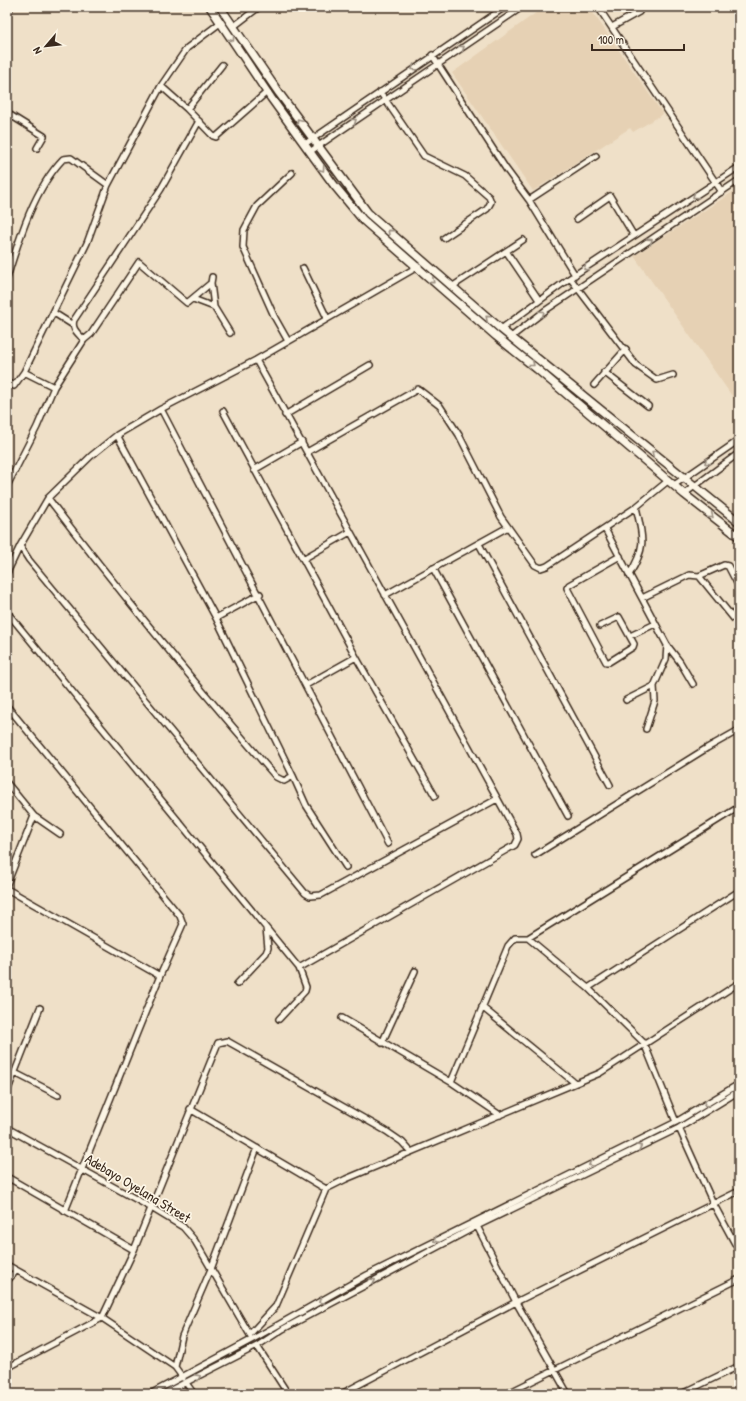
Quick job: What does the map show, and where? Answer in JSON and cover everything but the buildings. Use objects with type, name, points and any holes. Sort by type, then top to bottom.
[{"type":"main road","points":[[210,7],[267,92],[334,185],[362,220],[496,336],[672,482],[684,494],[739,537]]},
{"type":"main road","points":[[222,8],[233,27],[312,139],[368,213],[501,329],[602,412],[696,485],[739,522]]},
{"type":"street","points":[[233,27],[259,7]]},
{"type":"street","points":[[305,144],[432,55],[505,7]]},
{"type":"street","points":[[310,151],[522,7]]},
{"type":"street","points":[[598,7],[722,192]]},
{"type":"street","points":[[612,26],[639,12],[641,7]]},
{"type":"street","points":[[7,382],[14,386],[24,372],[88,243],[108,185],[161,86],[187,48],[220,22]]},
{"type":"street","points":[[432,55],[506,169],[529,200],[575,275]]},
{"type":"street","points":[[187,109],[222,66]]},
{"type":"street","points":[[161,86],[187,109],[213,136],[216,136],[267,92]]},
{"type":"street","points":[[380,92],[424,156],[465,176],[490,197],[491,202],[487,210],[444,238]]},
{"type":"street","points":[[7,114],[44,136],[37,148]]},
{"type":"street","points":[[73,325],[95,288],[161,189],[199,121]]},
{"type":"street","points":[[529,200],[596,156]]},
{"type":"street","points":[[7,278],[20,236],[36,201],[56,166],[63,159],[71,158],[108,185]]},
{"type":"street","points":[[501,329],[570,278],[739,167]]},
{"type":"street","points":[[288,341],[275,318],[243,247],[244,230],[257,206],[292,174]]},
{"type":"street","points":[[511,337],[578,289],[739,180]]},
{"type":"street","points":[[577,219],[610,196],[634,236]]},
{"type":"street","points":[[453,286],[523,240]]},
{"type":"street","points":[[506,251],[539,300]]},
{"type":"street","points":[[7,486],[37,427],[54,387],[84,340],[91,334],[138,262],[187,303],[211,283]]},
{"type":"street","points":[[7,573],[20,546],[48,498],[92,456],[118,435],[161,409],[256,360],[425,262]]},
{"type":"street","points":[[303,268],[328,318]]},
{"type":"street","points":[[212,277],[211,283],[214,307],[230,333]]},
{"type":"street","points":[[570,278],[626,349],[636,365],[657,380],[673,375]]},
{"type":"street","points":[[193,299],[214,307]]},
{"type":"street","points":[[54,313],[73,325],[75,330],[84,340]]},
{"type":"street","points":[[594,385],[626,349]]},
{"type":"street","points":[[256,360],[517,834],[518,839],[515,845],[299,968]]},
{"type":"street","points":[[285,414],[370,365]]},
{"type":"street","points":[[24,372],[54,387]]},
{"type":"street","points":[[604,372],[648,406]]},
{"type":"street","points":[[307,452],[418,389],[440,406],[459,435],[501,518],[534,565],[541,568],[547,566],[605,529],[672,482],[685,477],[739,440]]},
{"type":"street","points":[[161,409],[260,594],[388,844]]},
{"type":"street","points":[[223,411],[356,657],[435,796]]},
{"type":"street","points":[[118,435],[216,618],[293,776],[306,806],[346,867]]},
{"type":"street","points":[[254,470],[302,442]]},
{"type":"street","points":[[684,494],[739,453]]},
{"type":"street","points":[[48,498],[128,602],[276,777],[284,781],[293,776]]},
{"type":"street","points":[[630,575],[640,558],[644,540],[636,507]]},
{"type":"street","points":[[385,595],[508,527]]},
{"type":"street","points":[[605,529],[655,624],[693,684]]},
{"type":"street","points":[[303,559],[350,532]]},
{"type":"street","points":[[478,544],[610,786]]},
{"type":"street","points":[[20,546],[28,560],[305,893],[310,896],[321,895],[497,799]]},
{"type":"street","points":[[600,626],[619,617],[634,644],[630,650],[609,662],[606,662],[567,588],[620,556]]},
{"type":"street","points":[[642,598],[689,575],[699,576],[726,565],[739,586]]},
{"type":"street","points":[[433,568],[568,816]]},
{"type":"street","points":[[699,576],[728,614],[734,620],[739,620]]},
{"type":"street","points":[[216,618],[260,594]]},
{"type":"street","points":[[7,612],[299,968],[306,987],[305,991],[279,1019]]},
{"type":"street","points":[[630,636],[655,624]]},
{"type":"street","points":[[646,729],[655,701],[654,686],[666,659],[667,645]]},
{"type":"street","points":[[306,685],[356,657]]},
{"type":"street","points":[[626,700],[654,686]]},
{"type":"street","points":[[7,706],[183,920],[182,929],[160,976],[65,1210]]},
{"type":"street","points":[[535,855],[707,748],[739,730]]},
{"type":"street","points":[[7,783],[34,816],[60,834]]},
{"type":"street","points":[[528,938],[739,807]]},
{"type":"street","points":[[7,884],[34,816]]},
{"type":"street","points":[[7,889],[160,976]]},
{"type":"street","points":[[588,988],[739,891]]},
{"type":"street","points":[[237,984],[266,953],[268,948],[266,926]]},
{"type":"street","points":[[451,1082],[511,942],[520,937],[528,938],[588,988],[644,1043],[676,1122]]},
{"type":"street","points":[[382,1043],[416,971]]},
{"type":"street","points":[[250,1334],[276,1306],[326,1189],[410,1152],[600,1073],[644,1043],[739,983]]},
{"type":"street","points":[[482,1007],[575,1083]]},
{"type":"street","points":[[7,1092],[40,1008]]},
{"type":"street","points":[[342,1018],[382,1043],[451,1082],[500,1115]]},
{"type":"street","points":[[7,1368],[102,1318],[134,1250],[215,1047],[223,1041],[227,1041],[394,1136],[410,1152]]},
{"type":"street","points":[[15,1072],[58,1095]]},
{"type":"street","points":[[163,1394],[182,1378],[396,1261],[676,1122],[739,1084]]},
{"type":"street","points":[[150,1394],[186,1383],[257,1346],[283,1329],[477,1226],[679,1128],[739,1091]]},
{"type":"street","points":[[190,1109],[326,1189]]},
{"type":"street","name":"Adebayo Oyelana Street","points":[[7,1128],[150,1207],[187,1231],[195,1241],[210,1269],[253,1339]]},
{"type":"street","points":[[679,1128],[713,1203],[739,1251]]},
{"type":"street","points":[[174,1367],[182,1336],[257,1148]]},
{"type":"street","points":[[7,1177],[134,1250]]},
{"type":"street","points":[[340,1394],[516,1302],[739,1191]]},
{"type":"street","points":[[477,1226],[516,1302],[568,1394]]},
{"type":"street","points":[[396,1261],[399,1267]]},
{"type":"street","points":[[7,1265],[102,1318],[174,1367],[182,1378]]},
{"type":"street","points":[[7,1281],[16,1271]]},
{"type":"street","points":[[506,1394],[553,1369],[739,1279]]},
{"type":"street","points":[[257,1346],[288,1394]]},
{"type":"street","points":[[681,1394],[739,1366]]},
{"type":"street","points":[[186,1383],[194,1394]]},
{"type":"shaded area","points":[[544,7],[589,7],[663,114],[633,132],[630,128],[533,191],[452,73]]},
{"type":"shaded area","points":[[739,188],[739,406],[634,256]]}]
